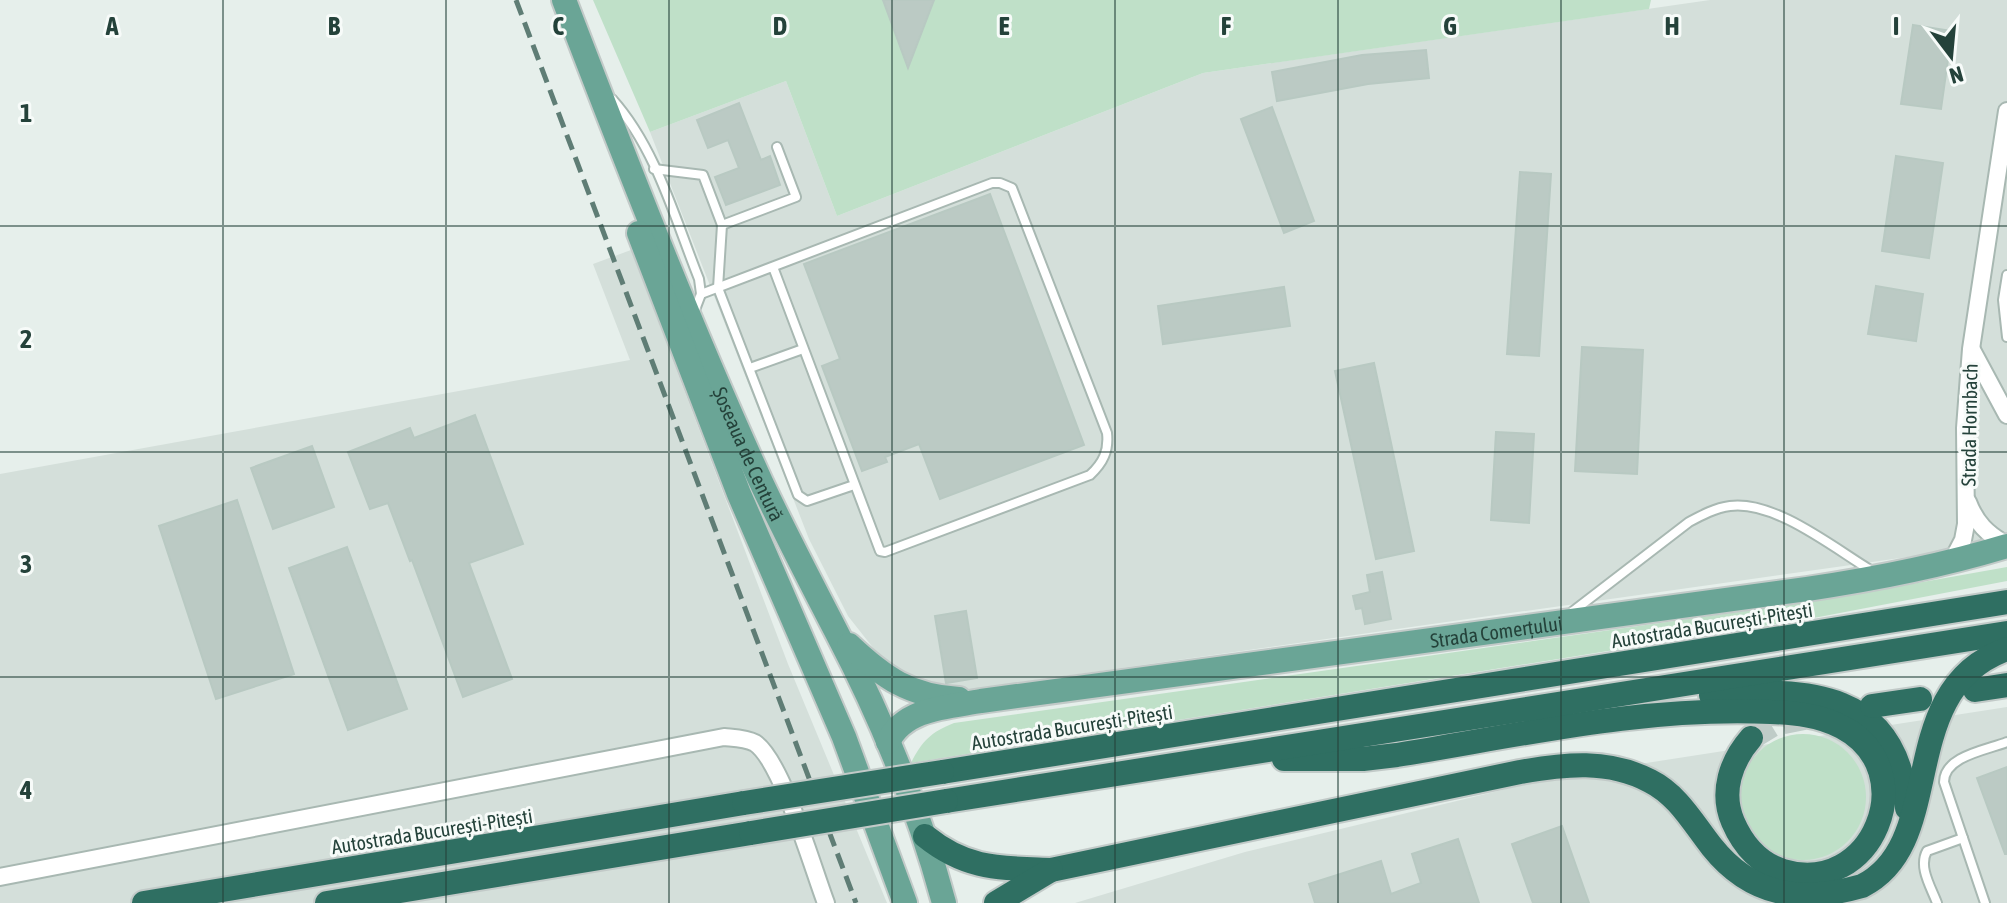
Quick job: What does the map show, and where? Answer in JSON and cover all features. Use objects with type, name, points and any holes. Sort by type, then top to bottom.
[{"type":"highway","name":"Autostrada București-Pitești","points":[[144,903],[744,803],[2007,602]]},
{"type":"highway","points":[[327,903],[946,801],[2007,633]]},
{"type":"highway","points":[[925,836],[958,859],[976,865],[1051,870],[1520,772],[1583,764],[1620,769],[1653,782],[1672,796],[1724,861],[1761,890],[1801,901],[1824,899],[1865,884],[1891,862],[1908,831],[1933,729],[1945,703],[1967,673],[1988,657],[2007,649]]},
{"type":"highway","points":[[1975,690],[2007,685]]},
{"type":"highway","points":[[1348,737],[1428,737],[1709,695],[1755,693],[1820,698],[1862,714],[1889,742],[1903,778],[1908,831]]},
{"type":"highway","points":[[1872,706],[1920,699]]},
{"type":"highway","points":[[1222,758],[1363,759],[1638,716],[1711,711],[1815,716],[1841,726],[1864,743],[1881,778],[1884,802],[1878,826],[1863,849],[1830,870],[1805,874],[1776,869],[1752,853],[1731,817],[1728,785],[1737,757],[1751,738]]},
{"type":"highway","points":[[996,903],[1051,870]]},
{"type":"main road","name":"Șoseaua de Centură","points":[[548,0],[734,482],[844,737],[905,903]]},
{"type":"main road","name":"Șoseaua de Centură","points":[[564,0],[728,408],[793,550],[838,635],[888,742],[925,836],[944,903]]},
{"type":"main road","name":"Strada Comerțului","points":[[981,701],[1883,578],[1951,563],[2007,545]]},
{"type":"main road","points":[[838,635],[868,663],[904,687],[943,698],[981,701]]},
{"type":"main road","points":[[888,742],[901,724],[914,716],[981,701]]},
{"type":"street","name":"Strada Hornbach","points":[[1951,563],[1963,540],[1968,501],[1965,428],[1971,349],[2007,111]]},
{"type":"street","name":"Strada Hornbach","points":[[1971,349],[2007,415]]},
{"type":"street","name":"Strada Hornbach","points":[[1968,501],[1983,529],[2007,545]]},
{"type":"street","points":[[0,877],[724,737],[752,741],[772,766],[826,903]]},
{"type":"lane","points":[[596,83],[623,114],[654,169],[699,279],[701,294],[692,319]]},
{"type":"lane","points":[[722,225],[796,197],[777,147]]},
{"type":"lane","points":[[654,169],[703,175],[722,225],[718,288],[802,500],[854,485]]},
{"type":"lane","points":[[701,294],[992,183],[1007,184],[1012,188],[1107,433],[1109,444],[1105,456],[1090,475],[885,552],[877,546],[773,267]]},
{"type":"lane","points":[[2007,275],[2003,300],[2007,337]]},
{"type":"lane","points":[[750,368],[803,349]]},
{"type":"lane","points":[[1555,623],[1689,522],[1731,506],[1747,506],[1780,516],[1883,578]]},
{"type":"lane","points":[[1985,903],[1944,782],[1945,771],[1953,763],[2007,742]]},
{"type":"lane","points":[[1937,903],[1923,865],[1924,855],[1927,851],[1963,838]]},
{"type":"shaded area","points":[[1710,0],[2007,0],[2007,543],[965,690],[936,688],[900,673],[874,649],[848,616],[809,539],[650,132],[786,81],[837,216],[1203,73]]},
{"type":"shaded area","points":[[631,250],[788,664],[887,903],[0,903],[0,474],[630,360],[593,264]]},
{"type":"shaded area","points":[[2007,707],[2007,903],[1075,903],[1245,852],[1556,777]]},
{"type":"green space","points":[[593,0],[1651,0],[1649,9],[1203,73],[837,216],[786,81],[650,132]]},
{"type":"green space","points":[[2007,567],[2007,581],[1819,617],[911,763],[928,738],[954,723],[1816,601]]},
{"type":"green space","points":[[1803,734],[1827,739],[1848,752],[1861,773],[1866,797],[1861,821],[1848,842],[1827,855],[1803,860],[1779,855],[1758,842],[1745,821],[1740,797],[1745,773],[1758,752],[1779,739]]},
{"type":"building","points":[[883,0],[934,0],[908,68]]},
{"type":"building","points":[[1913,25],[1952,31],[1941,109],[1901,104]]},
{"type":"building","points":[[1426,50],[1429,78],[1368,84],[1277,101],[1272,72],[1362,55]]},
{"type":"building","points":[[739,103],[761,160],[770,156],[780,185],[726,205],[715,177],[739,168],[728,140],[708,148],[697,120]]},
{"type":"building","points":[[1272,107],[1314,221],[1284,233],[1241,119]]},
{"type":"building","points":[[1896,156],[1943,163],[1929,258],[1882,251]]},
{"type":"building","points":[[1520,172],[1551,174],[1539,356],[1507,354]]},
{"type":"building","points":[[990,194],[1084,445],[940,499],[919,444],[885,457],[887,462],[862,471],[822,366],[840,359],[804,264]]},
{"type":"building","points":[[1876,286],[1923,294],[1916,341],[1868,334]]},
{"type":"building","points":[[1284,287],[1290,326],[1163,344],[1158,306]]},
{"type":"building","points":[[1582,347],[1643,350],[1637,474],[1575,471]]},
{"type":"building","points":[[1374,363],[1414,551],[1376,559],[1335,371]]},
{"type":"building","points":[[475,415],[523,544],[469,563],[512,679],[463,697],[388,503],[370,509],[348,452],[410,428],[414,438]]},
{"type":"building","points":[[1496,432],[1534,434],[1529,523],[1491,520]]},
{"type":"building","points":[[312,446],[334,507],[273,529],[251,468]]},
{"type":"building","points":[[237,500],[294,674],[216,699],[159,526]]},
{"type":"building","points":[[347,547],[407,709],[348,730],[289,568]]},
{"type":"building","points":[[1382,572],[1391,619],[1365,624],[1362,608],[1356,609],[1353,596],[1370,592],[1367,575]]},
{"type":"building","points":[[966,611],[977,678],[946,683],[935,616]]},
{"type":"building","points":[[2007,767],[2007,854],[2005,854],[1977,778]]},
{"type":"building","points":[[1562,826],[1589,903],[1533,903],[1512,844]]},
{"type":"building","points":[[1458,839],[1479,903],[1315,903],[1309,884],[1381,861],[1391,894],[1421,883],[1412,854]]},
{"type":"tunnel","points":[[1751,738],[1774,724],[1804,718]]},
{"type":"railway","points":[[516,0],[856,903]]}]
